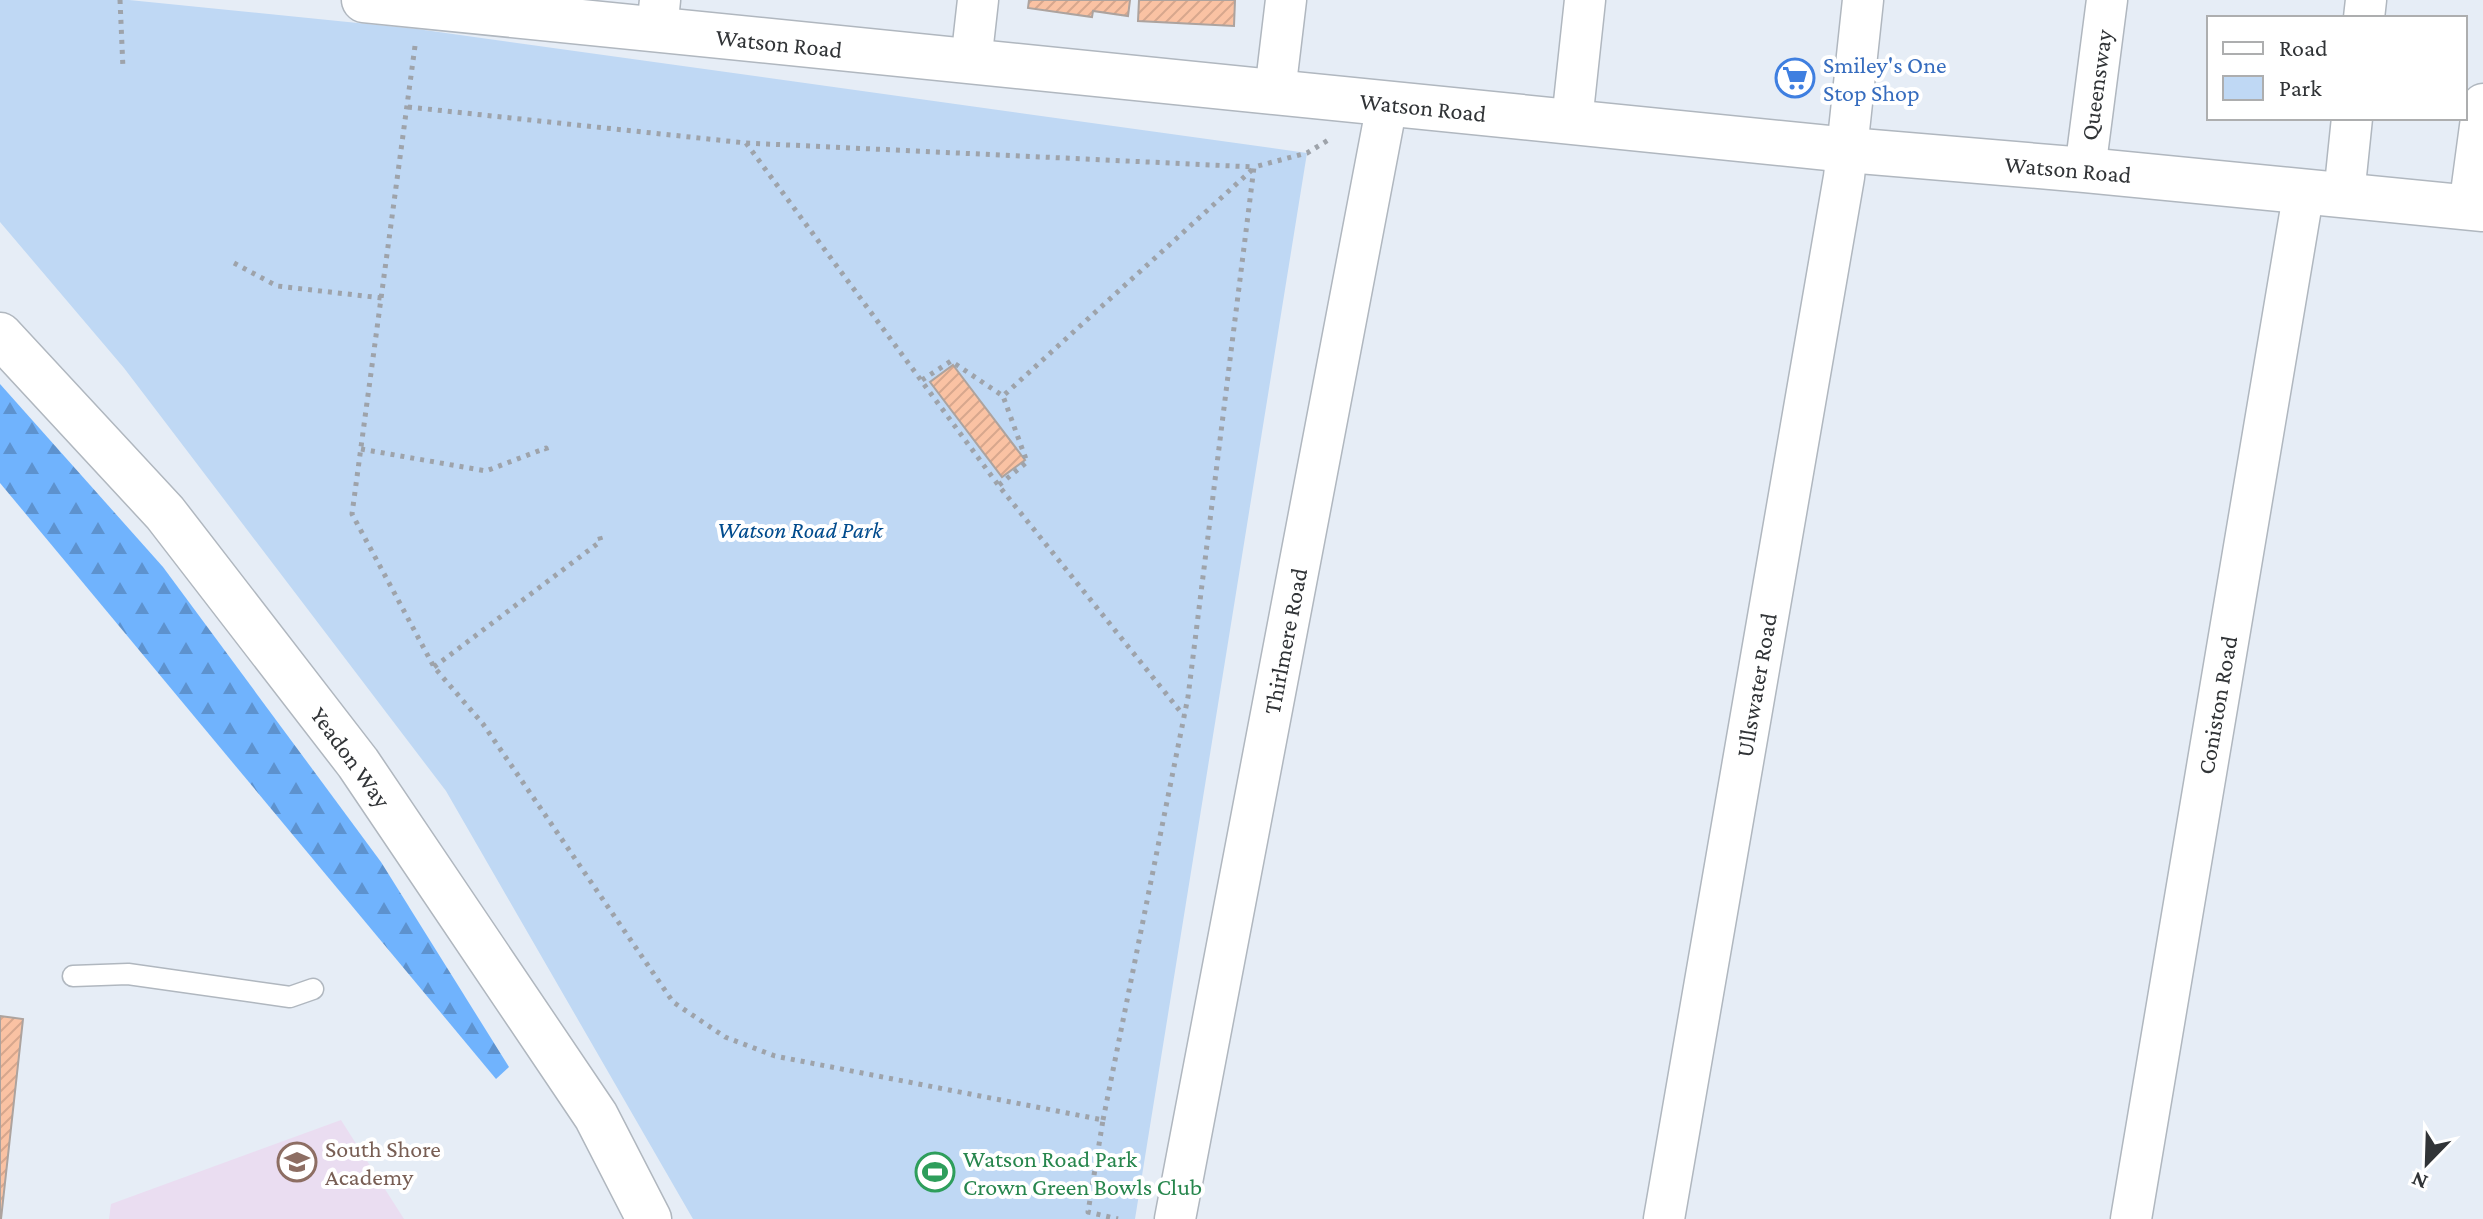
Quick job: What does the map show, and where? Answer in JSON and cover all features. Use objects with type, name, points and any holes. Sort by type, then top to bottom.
[{"type":"street","name":"Watson Road","points":[[364,0],[658,15],[971,62],[2476,209]]},
{"type":"street","points":[[971,62],[978,0]]},
{"type":"street","points":[[1275,92],[1286,0]]},
{"type":"street","points":[[1572,121],[1585,0]]},
{"type":"street","name":"Ullswater Road","points":[[1664,1219],[1848,150],[1863,0]]},
{"type":"street","name":"Queensway","points":[[2085,170],[2107,0]]},
{"type":"street","name":"Thirlmere Road","points":[[1175,1219],[1387,104]]},
{"type":"street","points":[[2476,209],[2483,104]]},
{"type":"street","name":"Coniston Road","points":[[2131,1219],[2324,192],[2351,120]]},
{"type":"street","name":"Yeadon Way","points":[[0,335],[165,513],[358,763],[596,1116],[649,1219]]},
{"type":"street","points":[[1183,1178],[1186,1196],[1203,1219]]},
{"type":"lane","points":[[73,976],[128,974],[290,997],[313,989]]},
{"type":"path","points":[[120,0],[123,69]]},
{"type":"path","points":[[421,5],[352,514],[434,667],[483,724],[673,1002],[725,1037],[775,1056],[1103,1120]]},
{"type":"path","points":[[408,107],[746,143],[1254,167],[1307,153],[1334,136]]},
{"type":"path","points":[[746,143],[999,486],[1185,716]]},
{"type":"path","points":[[1003,396],[1254,167]]},
{"type":"path","points":[[1118,1219],[1088,1212],[1103,1120],[1185,716],[1254,167]]},
{"type":"path","points":[[234,263],[277,286],[382,298]]},
{"type":"path","points":[[922,380],[951,361],[1003,396],[1027,462],[999,486]]},
{"type":"path","points":[[361,449],[486,471],[546,448],[548,454]]},
{"type":"path","points":[[434,667],[601,541],[598,531]]},
{"type":"shaded area","name":"South Shore Academy","points":[[341,1120],[404,1219],[109,1219],[111,1204]]},
{"type":"green space","name":"Watson Road Park","points":[[0,0],[129,0],[417,29],[1307,153],[1135,1219],[693,1219],[446,791],[124,368],[0,222]]},
{"type":"green space","points":[[0,384],[163,567],[381,862],[509,1067],[496,1079],[0,483]]},
{"type":"building","points":[[1029,0],[1130,0],[1128,16],[1093,11],[1092,17],[1028,8]]},
{"type":"building","points":[[1139,0],[1235,0],[1234,26],[1138,21]]},
{"type":"building","points":[[953,365],[1025,460],[1002,477],[930,382]]},
{"type":"building","points":[[0,1016],[23,1019],[1,1219],[0,1219]]},
{"type":"place","name":"Smiley's One Stop Shop","points":[[1795,78]]},
{"type":"place","name":"South Shore Academy","points":[[297,1162]]},
{"type":"place","name":"Watson Road Park Crown Green Bowls Club","points":[[935,1172]]}]
